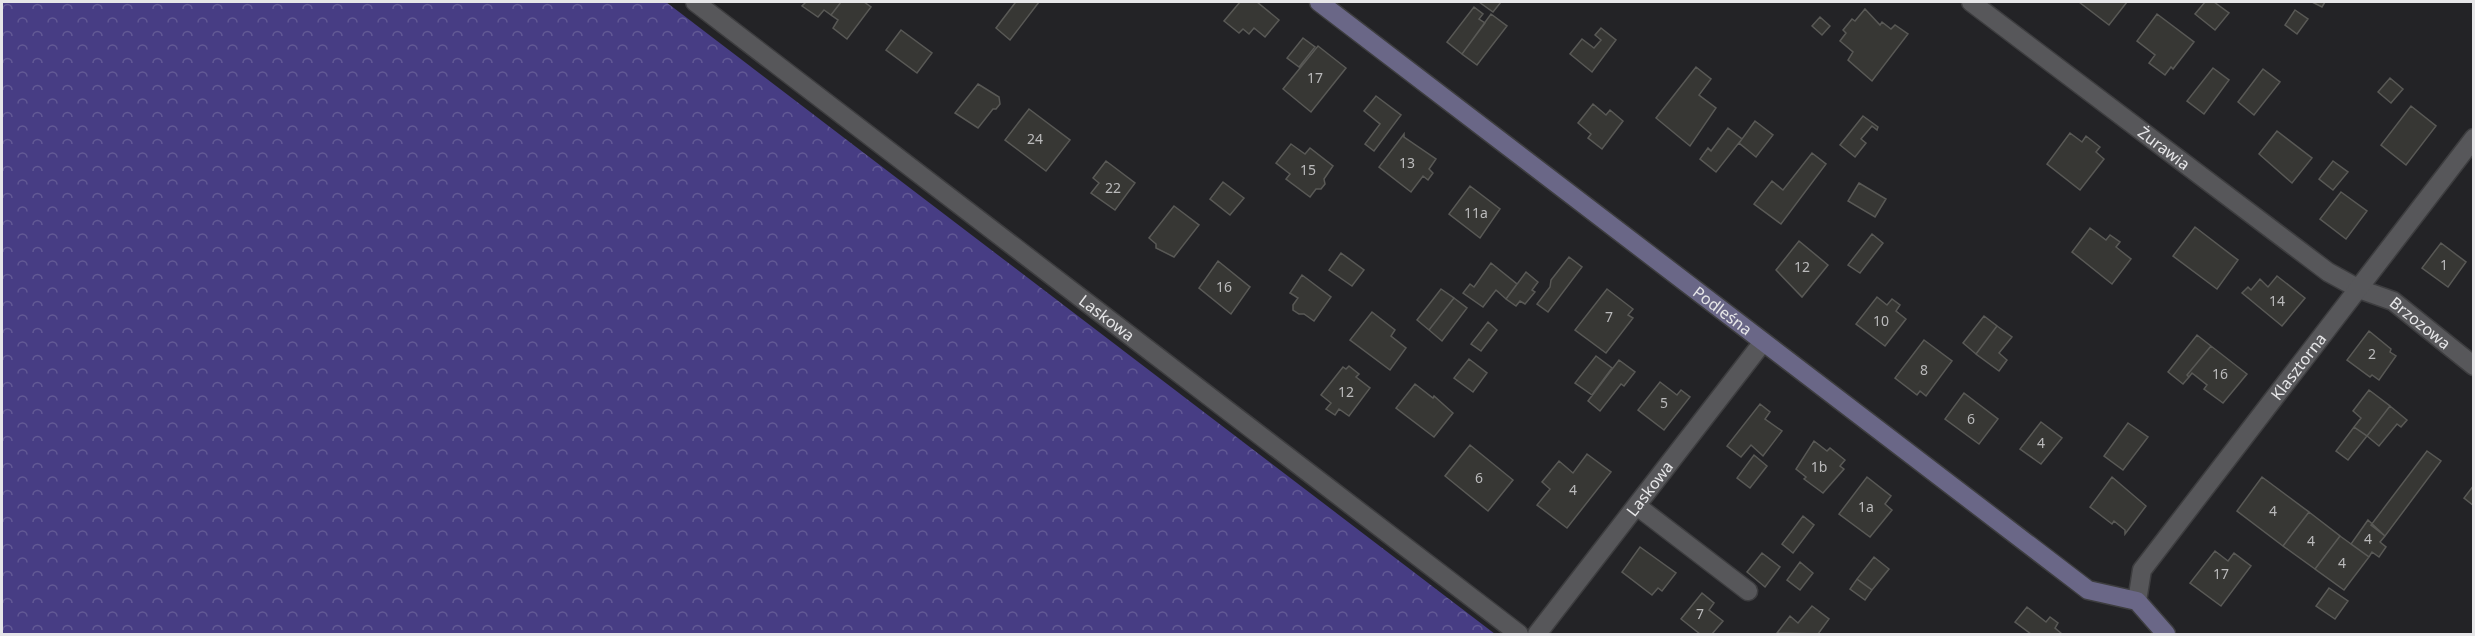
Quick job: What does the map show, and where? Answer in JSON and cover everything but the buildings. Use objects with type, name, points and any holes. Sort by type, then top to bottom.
[{"type":"street","name":"Laskowa","points":[[695,2],[1520,634]]},
{"type":"street","name":"Podleśna","points":[[1319,2],[2088,590],[2137,600]]},
{"type":"street","name":"Żurawia","points":[[1971,2],[2328,272],[2360,289]]},
{"type":"street","name":"Klasztorna","points":[[2137,600],[2142,570],[2474,138]]},
{"type":"street","name":"Brzozowa","points":[[2360,289],[2393,301],[2474,366]]},
{"type":"street","name":"Laskowa","points":[[1537,634],[1763,342]]},
{"type":"street","points":[[1637,507],[1748,591]]},
{"type":"street","points":[[2137,600],[2166,634]]},
{"type":"green space","points":[[2,2],[666,2],[1495,634],[2,634]]}]
